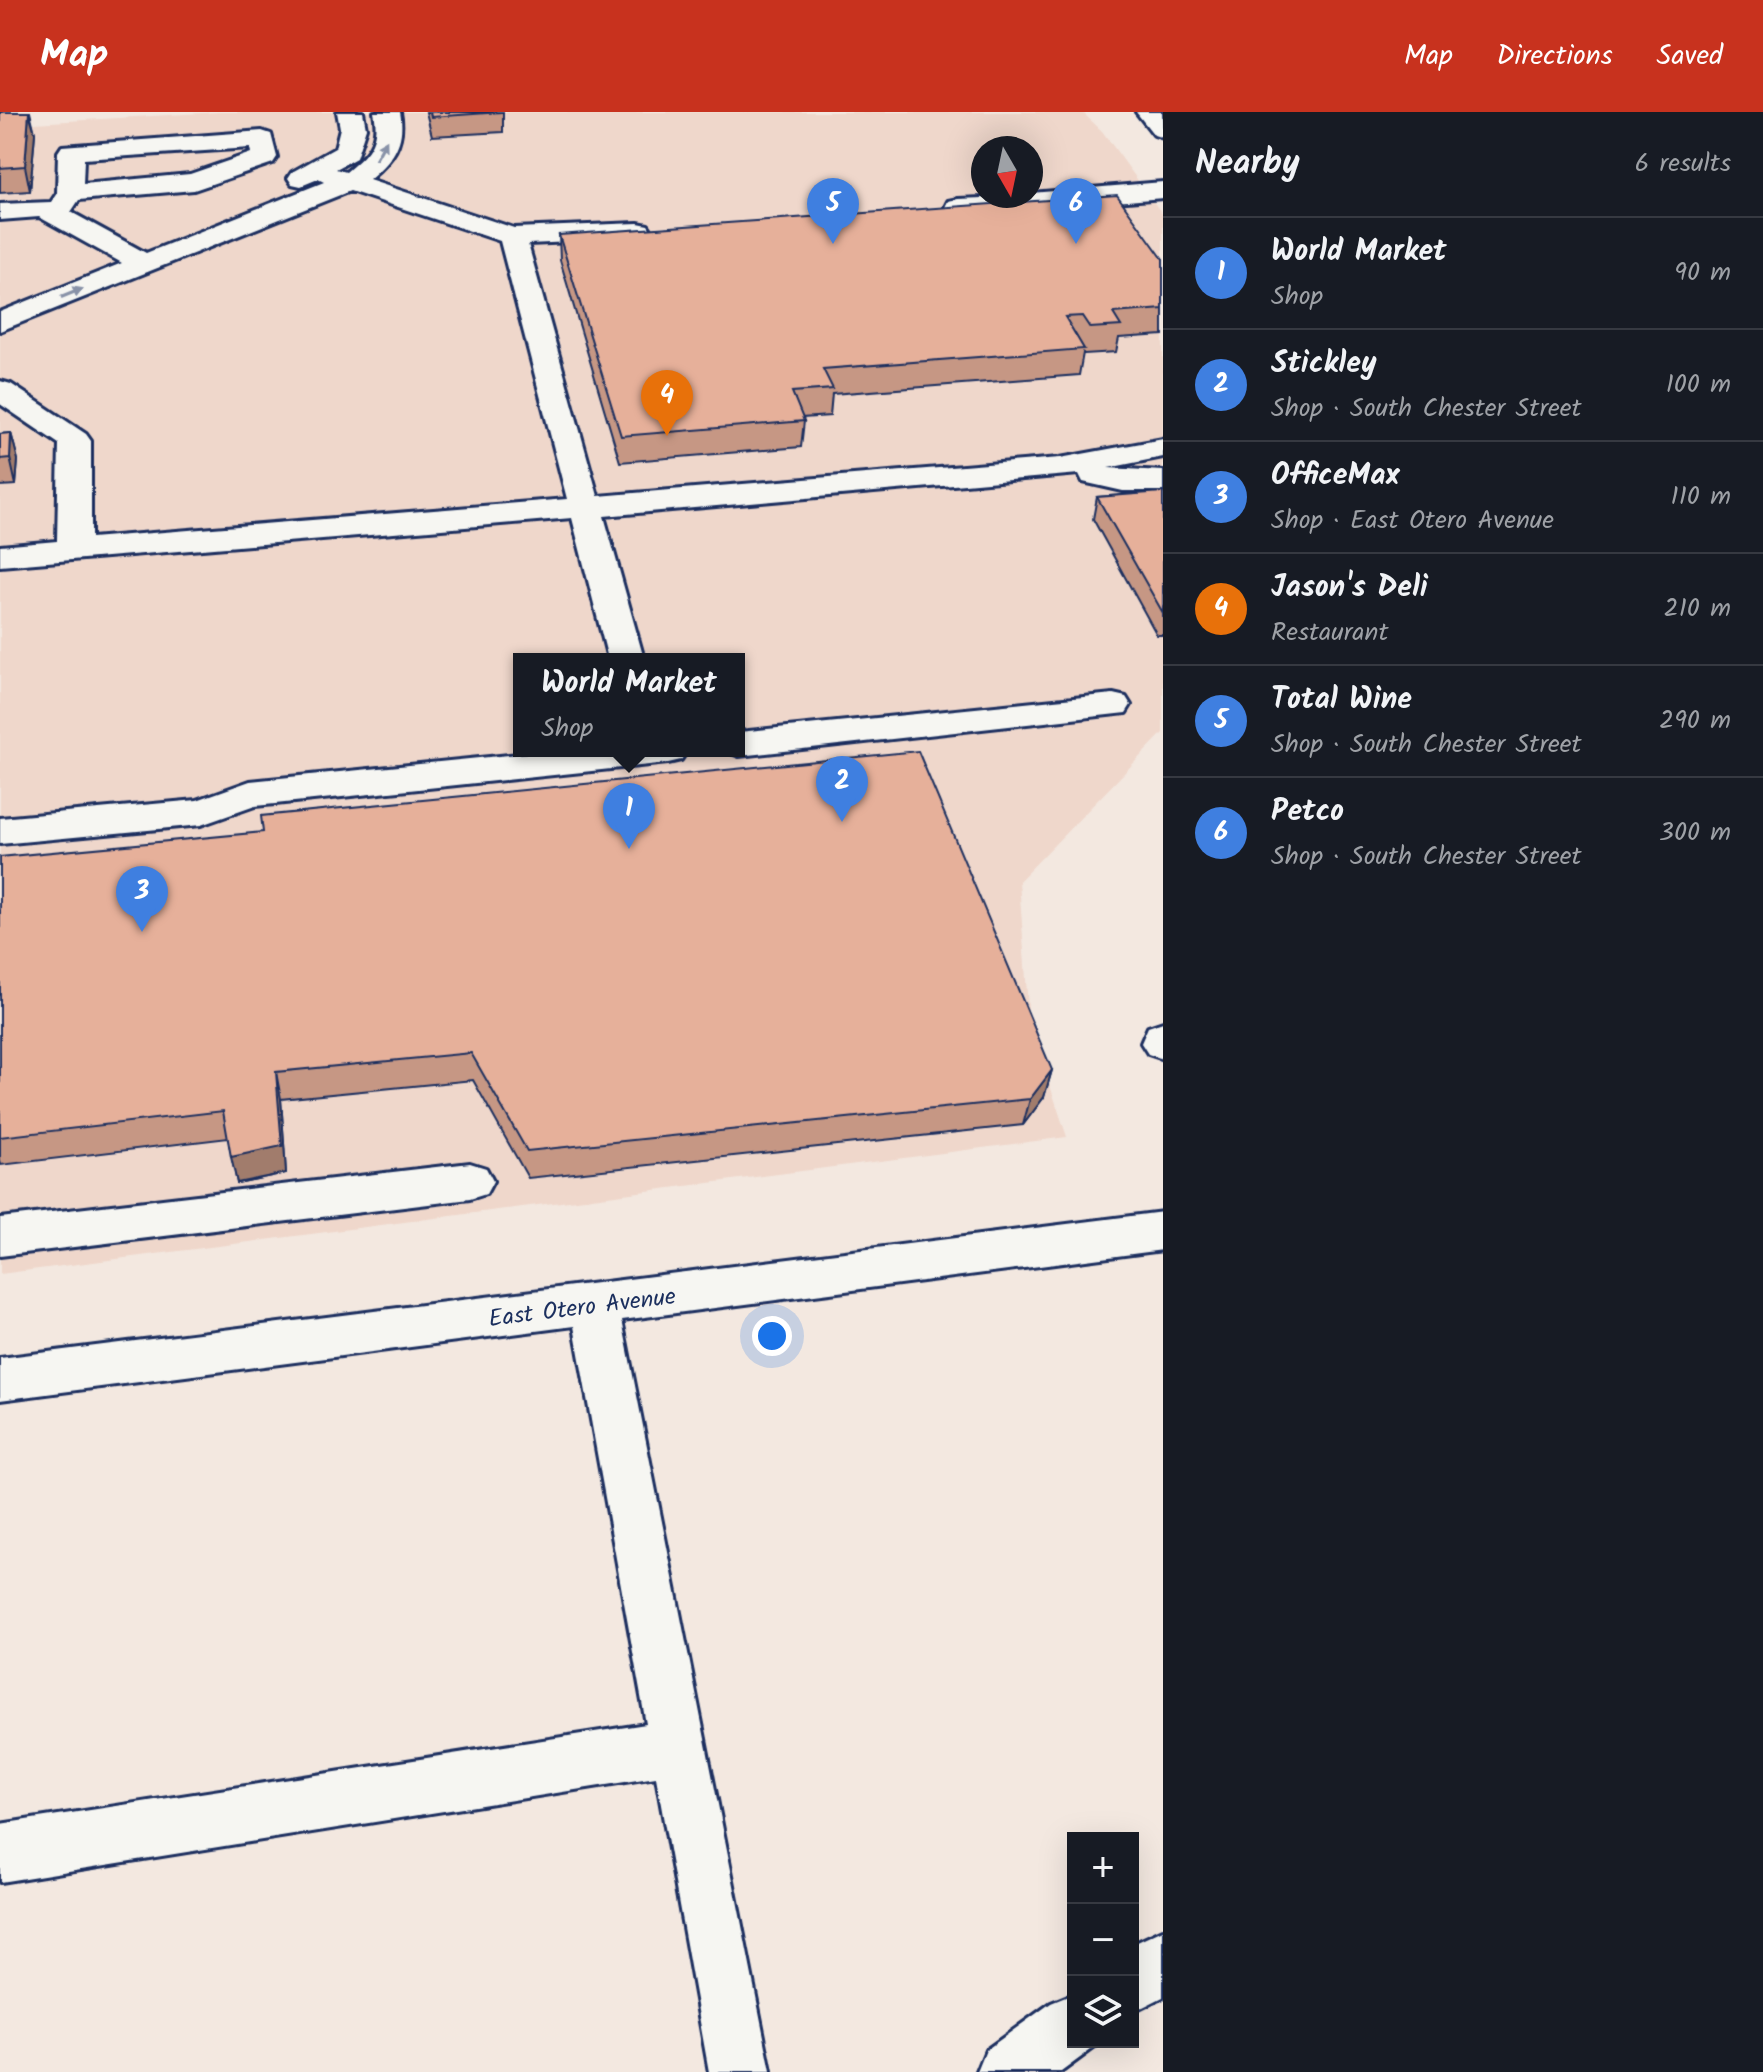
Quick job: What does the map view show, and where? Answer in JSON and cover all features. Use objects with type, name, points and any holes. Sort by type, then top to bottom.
[{"type":"street","points":[[0,322],[316,172],[347,152],[353,128],[350,112]]},
{"type":"street","points":[[0,299],[134,257],[351,181],[376,161],[391,131],[387,112]]},
{"type":"street","points":[[1149,112],[1163,130]]},
{"type":"street","points":[[0,212],[43,208],[194,182],[264,157],[262,139],[71,152],[63,204]]},
{"type":"street","points":[[316,172],[512,236],[667,229]]},
{"type":"street","points":[[935,209],[1163,190]]},
{"type":"street","points":[[63,204],[134,257]]},
{"type":"street","points":[[512,236],[624,653]]},
{"type":"street","points":[[0,390],[75,441],[74,550]]},
{"type":"street","points":[[0,556],[1060,468],[1163,448]]},
{"type":"street","points":[[1060,468],[1123,481],[1163,481]]},
{"type":"street","points":[[745,743],[1113,705]]},
{"type":"street","points":[[0,831],[201,812],[250,794],[608,757]]},
{"type":"street","points":[[0,1237],[470,1181]]},
{"type":"street","name":"East Otero Avenue","points":[[0,1379],[595,1306],[1163,1231]]},
{"type":"street","points":[[595,1306],[740,2072]]},
{"type":"street","points":[[0,1853],[679,1746]]},
{"type":"street","points":[[1139,1977],[1163,1960]]},
{"type":"street","points":[[1008,2072],[1067,2029]]},
{"type":"shaded area","points":[[219,112],[1082,112],[1102,131],[1163,215],[1163,733],[1019,881],[1029,1022],[1067,1137],[0,1274],[0,125]]},
{"type":"building","points":[[0,112],[29,112],[25,166],[0,168]]},
{"type":"building","points":[[430,112],[502,112],[431,117]]},
{"type":"building","points":[[1117,195],[1163,259],[1163,309],[1113,313],[1121,326],[1090,328],[1082,316],[1065,317],[1084,349],[823,369],[833,389],[792,392],[804,421],[621,436],[559,235],[971,205],[971,208],[1043,208],[1043,200]]},
{"type":"building","points":[[11,433],[10,458],[0,459],[0,434]]},
{"type":"building","points":[[1163,492],[1163,613],[1097,497]]},
{"type":"building","points":[[918,751],[1052,1070],[1030,1099],[527,1151],[471,1053],[276,1072],[282,1146],[231,1157],[223,1111],[0,1137],[0,857],[263,832],[261,816]]},
{"type":"place","name":"Total Wine","points":[[833,244]]},
{"type":"place","name":"Petco","points":[[1076,244]]},
{"type":"place","name":"Jason's Deli","points":[[667,436]]},
{"type":"place","name":"Stickley","points":[[842,822]]},
{"type":"place","name":"World Market","points":[[629,849]]},
{"type":"place","name":"OfficeMax","points":[[142,932]]}]
